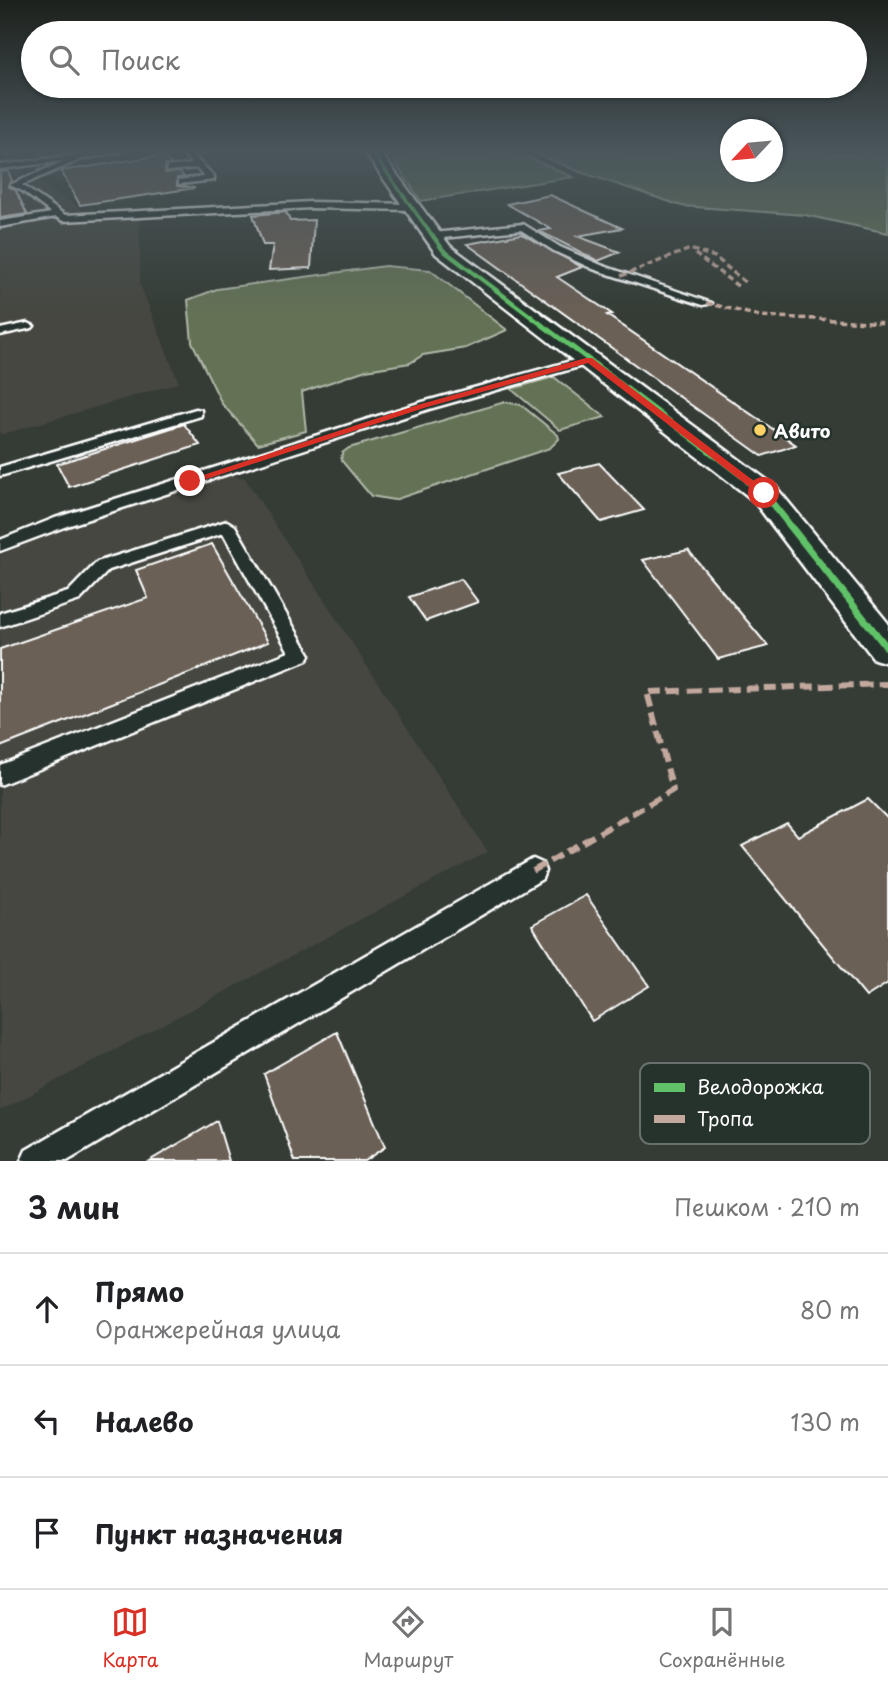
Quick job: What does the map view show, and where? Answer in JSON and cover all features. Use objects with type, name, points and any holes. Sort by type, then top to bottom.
[{"type":"street","points":[[413,207],[443,250],[764,493],[888,649]]},
{"type":"lane","points":[[48,206],[64,218],[289,206]]},
{"type":"lane","points":[[371,206],[413,207]]},
{"type":"lane","points":[[0,224],[59,214]]},
{"type":"lane","points":[[433,236],[523,227],[557,248],[597,267],[707,303]]},
{"type":"lane","points":[[0,332],[28,326]]},
{"type":"lane","points":[[0,546],[61,522],[424,406],[589,360]]},
{"type":"lane","points":[[0,472],[196,413]]},
{"type":"lane","points":[[0,620],[74,596],[103,566],[227,526],[300,655],[0,775]]},
{"type":"lane","points":[[37,1161],[533,871]]},
{"type":"shaded area","points":[[0,206],[77,206],[89,214],[140,217],[140,284],[179,383],[0,435]]},
{"type":"shaded area","points":[[226,474],[245,478],[488,852],[0,1111],[0,555],[66,526]]},
{"type":"green space","points":[[684,206],[888,206],[888,233],[805,215]]},
{"type":"green space","points":[[385,266],[430,270],[507,330],[466,348],[423,355],[410,363],[366,370],[302,392],[306,431],[258,444],[222,404],[192,342],[188,300],[217,289]]},
{"type":"green space","points":[[554,377],[605,417],[560,430],[511,389]]},
{"type":"green space","points":[[505,402],[521,405],[558,435],[559,439],[550,448],[394,500],[371,496],[341,460],[342,453],[349,448]]},
{"type":"building","points":[[0,206],[23,206],[27,214],[0,218]]},
{"type":"building","points":[[511,206],[574,206],[622,228],[577,236],[620,252],[598,261],[539,231],[551,229]]},
{"type":"building","points":[[286,212],[290,221],[314,220],[311,268],[269,270],[273,245],[263,245],[253,215]]},
{"type":"building","points":[[522,234],[582,267],[557,277],[612,314],[607,315],[796,445],[762,456],[467,244]]},
{"type":"building","points":[[184,424],[200,445],[69,487],[57,464]]},
{"type":"building","points":[[599,463],[644,510],[601,522],[558,473]]},
{"type":"building","points":[[212,544],[268,642],[0,747],[0,649],[148,598],[136,570]]},
{"type":"building","points":[[688,550],[768,646],[718,659],[643,560]]},
{"type":"building","points":[[461,579],[478,602],[426,621],[409,597]]},
{"type":"building","points":[[868,799],[888,819],[888,983],[866,997],[742,846],[787,823],[798,836]]},
{"type":"building","points":[[586,895],[649,986],[592,1021],[532,925]]},
{"type":"building","points":[[337,1032],[385,1147],[364,1161],[295,1161],[264,1074]]},
{"type":"building","points":[[217,1121],[229,1161],[149,1161]]},
{"type":"marked path","points":[[621,276],[690,249],[715,257],[746,283]]},
{"type":"marked path","points":[[695,254],[739,287]]},
{"type":"marked path","points":[[707,303],[759,316],[888,323]]},
{"type":"marked path","points":[[533,871],[673,790],[647,692],[888,684]]},
{"type":"cycle path","points":[[411,206],[443,250],[764,493],[888,649]]},
{"type":"place","name":"Авито","points":[[760,430]]},
{"type":"route","points":[[190,481],[424,406],[589,360],[764,493]]}]
